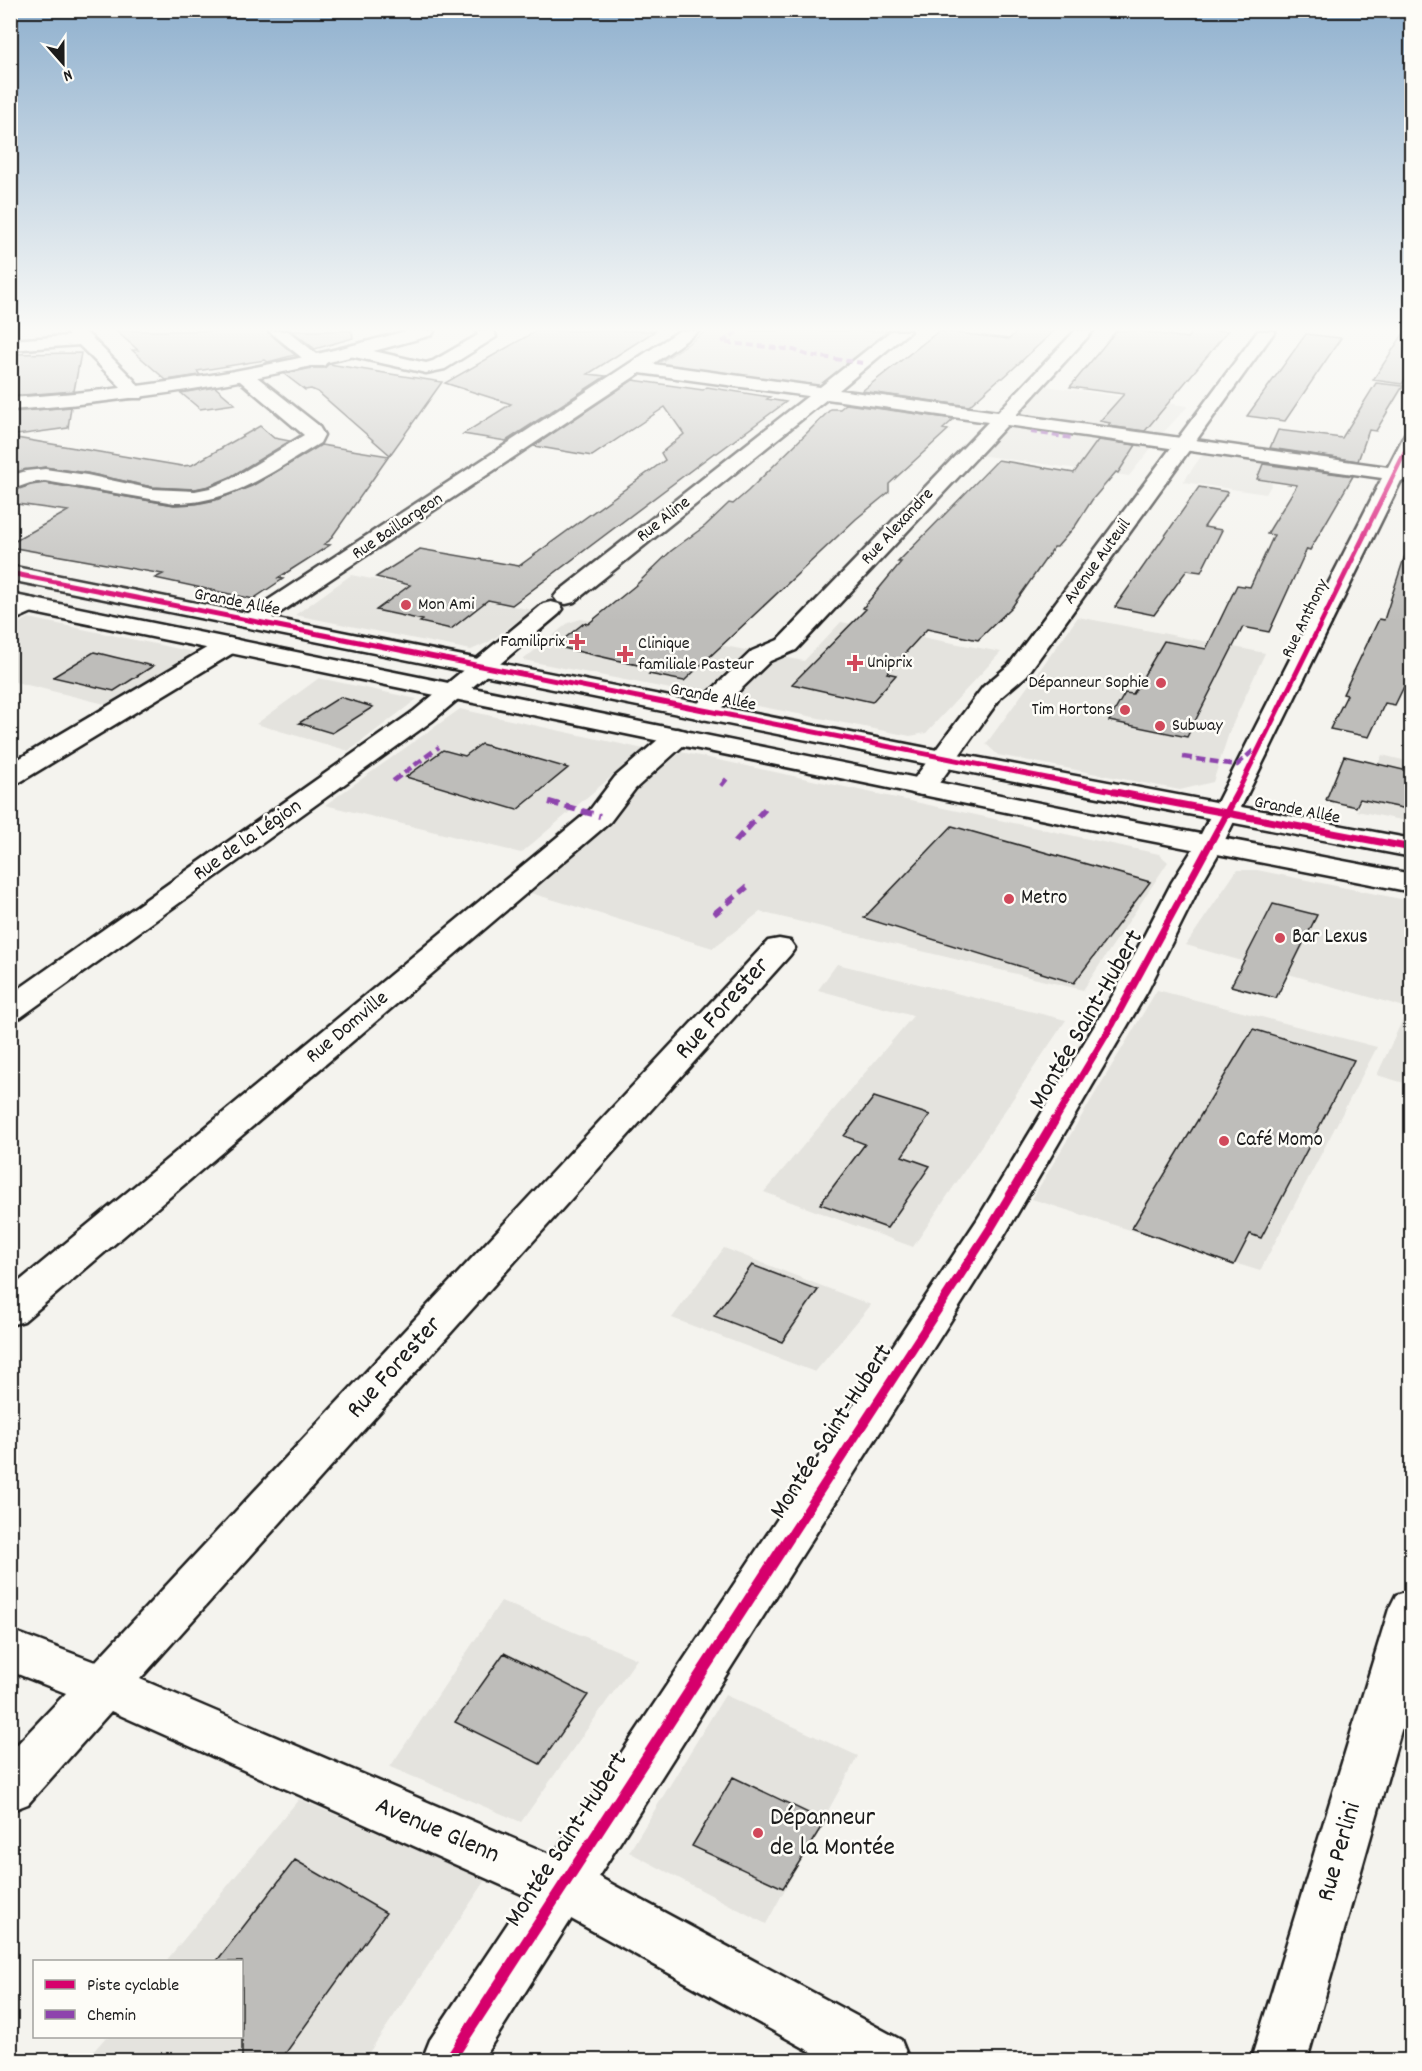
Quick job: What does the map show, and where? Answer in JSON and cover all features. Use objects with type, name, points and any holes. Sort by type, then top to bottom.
[{"type":"street","points":[[10,484],[26,477],[45,474],[168,496],[200,496],[224,490],[313,439],[314,435],[309,428]]},
{"type":"street","name":"Rue Baillargeon","points":[[252,621],[546,428]]},
{"type":"street","name":"Rue Aline","points":[[480,667],[782,428]]},
{"type":"street","name":"Rue Alexandre","points":[[703,712],[761,656],[787,645],[992,428]]},
{"type":"street","points":[[1064,428],[1403,475]]},
{"type":"street","name":"Avenue Auteuil","points":[[922,787],[992,692],[1018,670],[1197,428]]},
{"type":"street","name":"Rue Anthony","points":[[1218,828],[1403,475],[1412,438]]},
{"type":"street","name":"Grande Allée","points":[[10,573],[942,759],[1218,828],[1412,883]]},
{"type":"street","name":"Grande Allée","points":[[17,607],[229,645],[922,787],[1218,828],[1412,848]]},
{"type":"street","points":[[10,776],[229,645]]},
{"type":"street","name":"Rue de la Légion","points":[[10,1010],[423,716],[480,667]]},
{"type":"street","name":"Rue Domville","points":[[10,1311],[600,816],[625,783],[677,737]]},
{"type":"street","name":"Montée Saint-Hubert","points":[[450,2061],[990,1229],[1117,1017],[1186,882],[1218,828]]},
{"type":"street","name":"Rue Forester","points":[[10,1788],[778,948]]},
{"type":"street","name":"Rue Perlini","points":[[1279,2061],[1408,1633]]},
{"type":"street","name":"Avenue Glenn","points":[[10,1650],[104,1686],[563,1886],[881,2061]]},
{"type":"shaded area","points":[[999,428],[1033,428],[1152,447],[1129,476],[971,454]]},
{"type":"shaded area","points":[[1114,428],[1168,428],[1163,433]]},
{"type":"shaded area","points":[[1211,453],[1285,461],[1266,494],[1183,482],[1202,455]]},
{"type":"shaded area","points":[[351,575],[533,610],[489,642],[471,650],[295,615]]},
{"type":"shaded area","points":[[1078,617],[1265,653],[1230,730],[1213,782],[1180,790],[998,755],[986,744]]},
{"type":"shaded area","points":[[29,618],[199,654],[113,706],[11,681],[11,627]]},
{"type":"shaded area","points":[[581,619],[804,661],[841,622],[1001,652],[926,733],[910,736],[523,660],[568,623]]},
{"type":"shaded area","points":[[319,678],[417,699],[349,751],[256,724]]},
{"type":"shaded area","points":[[460,709],[644,749],[521,853],[325,805]]},
{"type":"shaded area","points":[[681,752],[1159,854],[1168,862],[1083,990],[760,912],[713,948],[521,890]]},
{"type":"shaded area","points":[[1382,755],[1411,762],[1411,822],[1357,811]]},
{"type":"shaded area","points":[[1237,870],[1257,870],[1411,901],[1411,1085],[1377,1075],[1408,1008],[1186,945]]},
{"type":"shaded area","points":[[837,964],[1066,1020],[913,1247],[764,1192],[913,1016],[818,990]]},
{"type":"shaded area","points":[[1157,990],[1377,1047],[1260,1271],[1032,1199]]},
{"type":"shaded area","points":[[724,1248],[871,1305],[815,1372],[672,1318]]},
{"type":"shaded area","points":[[501,1601],[637,1659],[521,1822],[390,1767]]},
{"type":"shaded area","points":[[725,1695],[858,1756],[766,1924],[629,1852]]},
{"type":"shaded area","points":[[299,1799],[486,1880],[364,2060],[86,2060],[105,2038],[243,2038],[243,1960],[167,1960]]},
{"type":"building","points":[[10,428],[68,428],[68,428],[10,436]]},
{"type":"building","points":[[257,428],[262,428],[274,438],[290,441],[230,477],[195,489],[152,487],[87,473],[45,467],[10,473],[10,437],[182,466],[192,465]]},
{"type":"building","points":[[359,428],[409,428],[390,455]]},
{"type":"building","points":[[473,428],[527,428],[506,441],[463,434]]},
{"type":"building","points":[[562,428],[634,428],[592,456],[534,446]]},
{"type":"building","points":[[680,428],[751,428],[714,453],[512,605],[488,600],[451,629],[420,622],[423,620],[376,610],[410,585],[376,577],[420,549],[519,566],[665,460],[661,453],[684,434]]},
{"type":"building","points":[[812,428],[944,428],[943,429],[948,430],[889,484],[889,492],[856,519],[684,681],[649,674],[655,669],[555,646],[584,623],[588,624],[636,585],[671,551],[705,526],[729,503],[733,504]]},
{"type":"building","points":[[1120,428],[1148,428],[1145,431]]},
{"type":"building","points":[[1348,428],[1378,428],[1376,431],[1369,430],[1358,461],[1270,448],[1278,430],[1342,438]]},
{"type":"building","points":[[1098,440],[1136,445],[1118,473],[1116,472],[1092,500],[1076,525],[1057,547],[1054,547],[1012,607],[978,640],[927,629],[887,673],[896,675],[872,702],[792,684],[866,609],[863,608],[901,562],[898,562],[998,460],[1074,473]]},
{"type":"building","points":[[321,445],[389,456],[329,541],[324,544],[330,545],[278,578],[283,579],[253,599],[155,578],[163,574],[10,547],[10,544],[68,511],[10,503],[10,492],[31,485],[45,483],[174,505],[196,504],[216,500],[252,486]]},
{"type":"building","points":[[1263,464],[1353,476],[1310,550],[1307,549],[1269,632],[1243,627],[1187,737],[1109,721],[1125,693],[1133,694],[1164,641],[1206,649],[1237,585],[1250,587],[1274,535],[1267,534],[1297,485],[1257,479]]},
{"type":"building","points":[[1199,487],[1228,492],[1204,527],[1222,530],[1201,572],[1187,570],[1154,615],[1115,607]]},
{"type":"building","points":[[1406,552],[1412,553],[1412,670],[1395,705],[1385,703],[1369,737],[1330,729],[1347,695],[1343,694],[1379,619],[1384,620]]},
{"type":"building","points":[[94,652],[153,666],[114,691],[53,677]]},
{"type":"building","points":[[340,697],[373,707],[332,733],[299,723]]},
{"type":"building","points":[[481,744],[568,768],[517,810],[406,777],[443,750],[465,756]]},
{"type":"building","points":[[1344,756],[1412,772],[1412,810],[1360,799],[1356,807],[1326,800]]},
{"type":"building","name":"Metro","points":[[952,826],[1150,882],[1074,983],[864,918]]},
{"type":"building","name":"Bar Lexus","points":[[1273,904],[1317,915],[1276,998],[1231,986]]},
{"type":"building","points":[[1253,1029],[1354,1060],[1261,1238],[1250,1234],[1234,1265],[1132,1228]]},
{"type":"building","points":[[874,1097],[930,1115],[902,1156],[930,1166],[887,1228],[820,1204],[865,1144],[844,1136]]},
{"type":"building","points":[[752,1265],[818,1290],[782,1342],[714,1316]]},
{"type":"building","points":[[504,1653],[588,1695],[540,1764],[455,1722]]},
{"type":"building","name":"Dépanneur de la Montée","points":[[733,1777],[825,1821],[783,1888],[692,1846]]},
{"type":"building","points":[[295,1860],[386,1913],[280,2061],[242,2061],[243,1960],[218,1960]]},
{"type":"marked path","points":[[1031,432],[1072,438]]},
{"type":"marked path","points":[[393,781],[439,747]]},
{"type":"marked path","points":[[1183,757],[1237,765],[1255,749]]},
{"type":"marked path","points":[[721,786],[729,776]]},
{"type":"marked path","points":[[549,802],[600,816]]},
{"type":"marked path","points":[[735,842],[765,809]]},
{"type":"marked path","points":[[714,914],[747,887]]},
{"type":"cycle path","points":[[450,2060],[990,1229],[1112,1025],[1187,882],[1234,799],[1412,438]]},
{"type":"cycle path","points":[[10,573],[942,759],[1412,848]]},
{"type":"place","name":"Mon Ami","points":[[406,605]]},
{"type":"place","name":"Familiprix","points":[[577,642]]},
{"type":"place","name":"Clinique familiale Pasteur","points":[[625,654]]},
{"type":"place","name":"Uniprix","points":[[855,663]]},
{"type":"place","name":"Dépanneur Sophie","points":[[1161,683]]},
{"type":"place","name":"Tim Hortons","points":[[1125,710]]},
{"type":"place","name":"Subway","points":[[1160,726]]},
{"type":"place","name":"Metro","points":[[1009,899]]},
{"type":"place","name":"Bar Lexus","points":[[1280,938]]},
{"type":"place","name":"Café Momo","points":[[1224,1141]]},
{"type":"place","name":"Dépanneur de la Montée","points":[[758,1833]]}]
